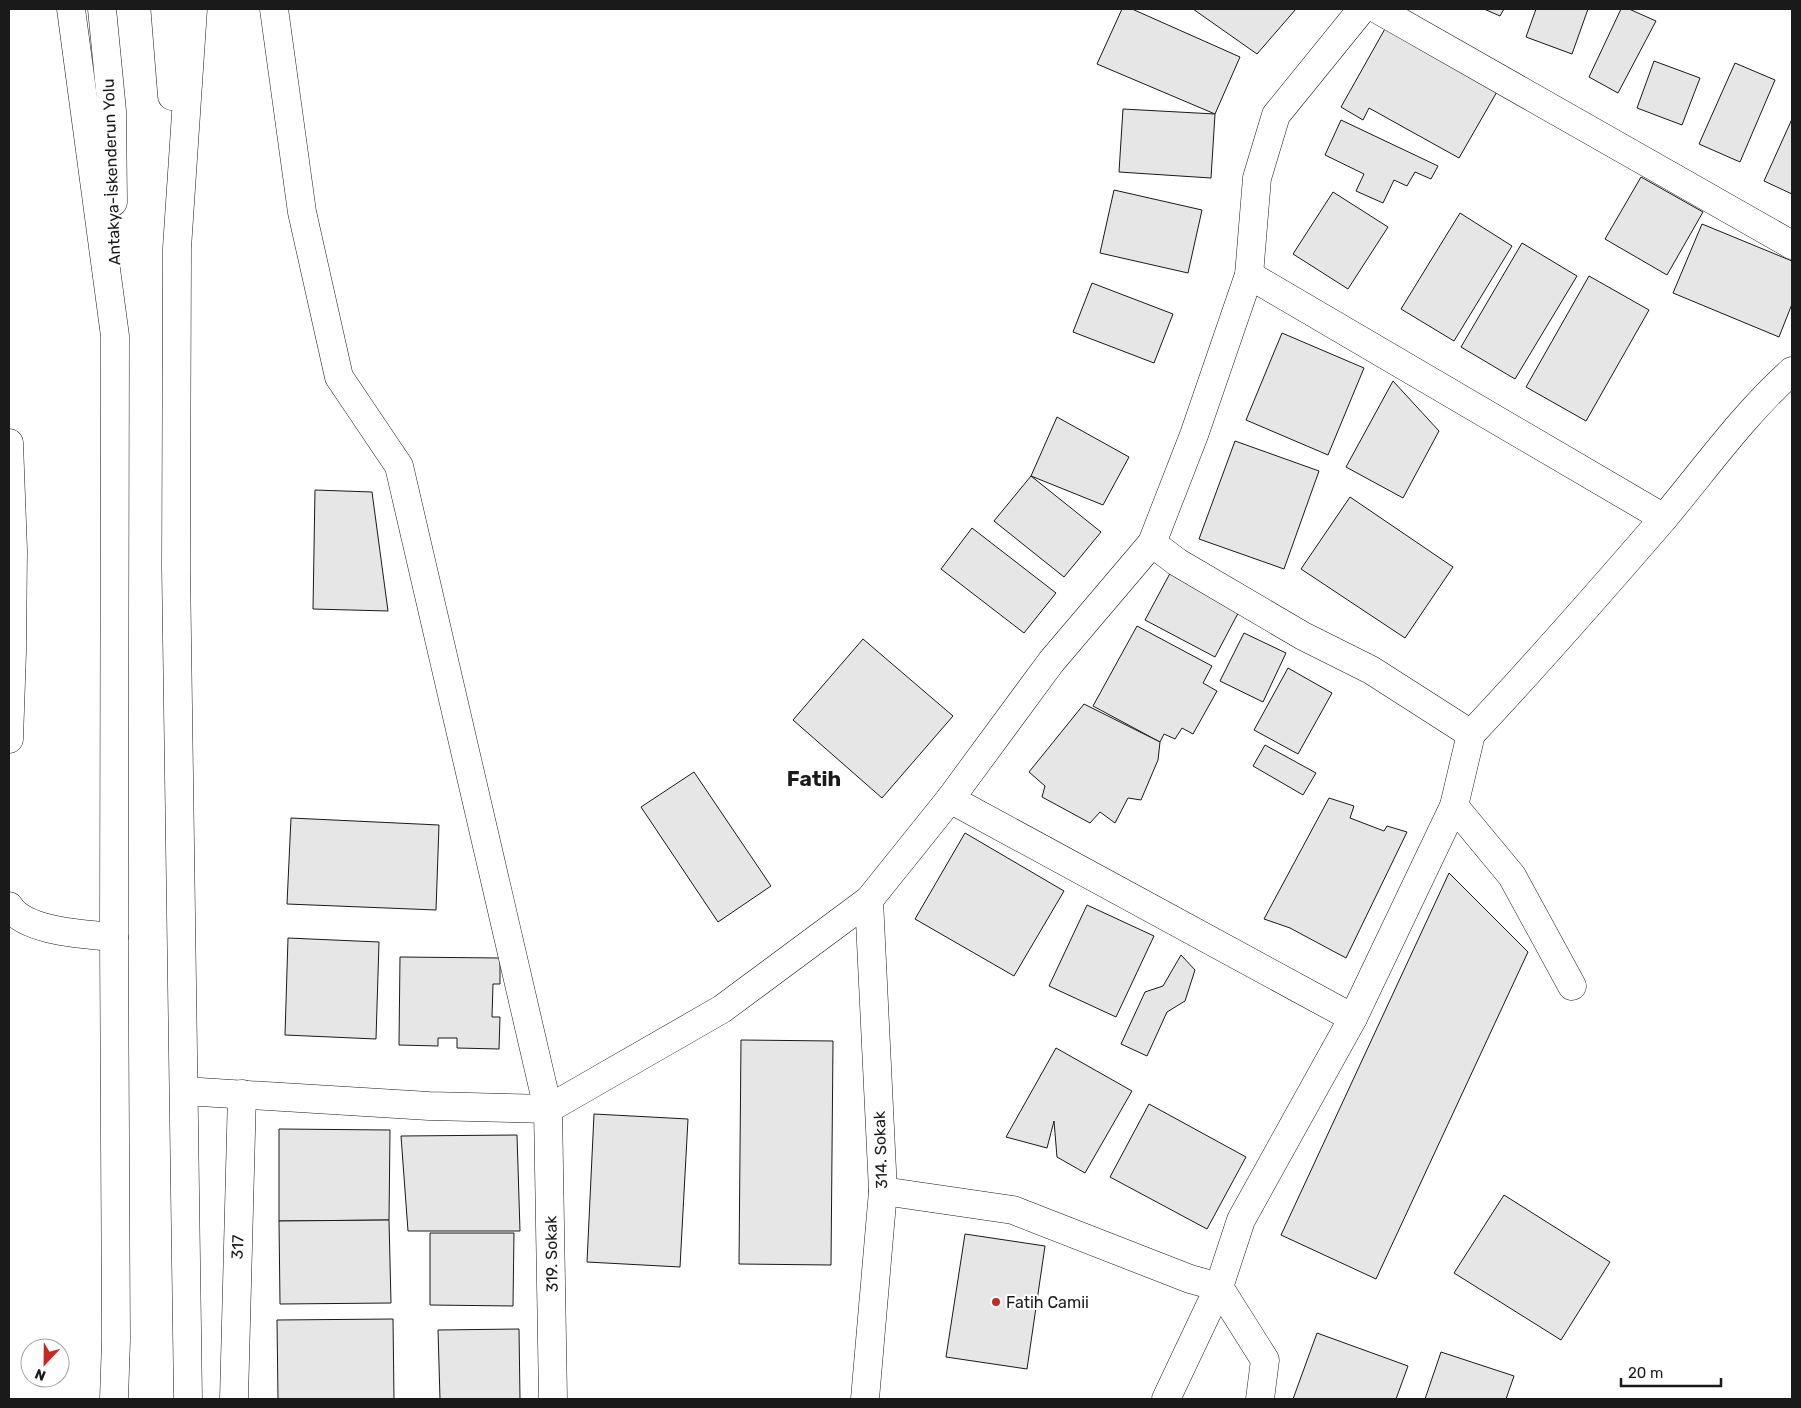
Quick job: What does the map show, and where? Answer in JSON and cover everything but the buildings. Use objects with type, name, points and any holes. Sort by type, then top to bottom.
[{"type":"main road","points":[[71,9],[115,336],[114,937],[116,1330],[114,1399]]},
{"type":"main road","name":"Antakya-İskenderun Yolu","points":[[102,9],[112,111],[115,336]]},
{"type":"main road","points":[[164,9],[171,68],[177,248],[176,568],[188,1399]]},
{"type":"main road","points":[[177,248],[193,9]]},
{"type":"main road","name":"319. Sokak","points":[[274,9],[302,212],[339,376],[399,466],[548,1110],[553,1399]]},
{"type":"main road","points":[[184,1091],[429,1106],[548,1110],[722,1009],[869,900],[950,799],[1052,662],[1152,542],[1194,435],[1249,275],[1257,178],[1276,116],[1362,9]]},
{"type":"main road","points":[[1377,9],[1792,245]]},
{"type":"main road","points":[[1249,275],[1664,518]]},
{"type":"main road","points":[[1166,1399],[1219,1287],[1241,1220],[1353,1018],[1454,806],[1471,734],[1542,659],[1664,518],[1760,400],[1792,371]]},
{"type":"main road","points":[[9,443],[13,550],[9,739]]},
{"type":"main road","points":[[1152,542],[1177,562],[1303,636],[1370,670],[1471,734]]},
{"type":"main road","points":[[950,799],[1353,1018]]},
{"type":"main road","points":[[1454,806],[1512,876],[1572,986]]},
{"type":"main road","name":"314. Sokak","points":[[865,1399],[882,1191],[869,900]]},
{"type":"main road","points":[[9,906],[14,915],[58,931],[114,937]]},
{"type":"main road","name":"317","points":[[234,1399],[242,1094]]},
{"type":"main road","points":[[882,1191],[1013,1210],[1190,1280],[1219,1287],[1265,1360],[1260,1399]]},
{"type":"place","name":"Fatih Camii","points":[[996,1302]]},
{"type":"district","name":"Fatih","points":[[814,779]]}]
